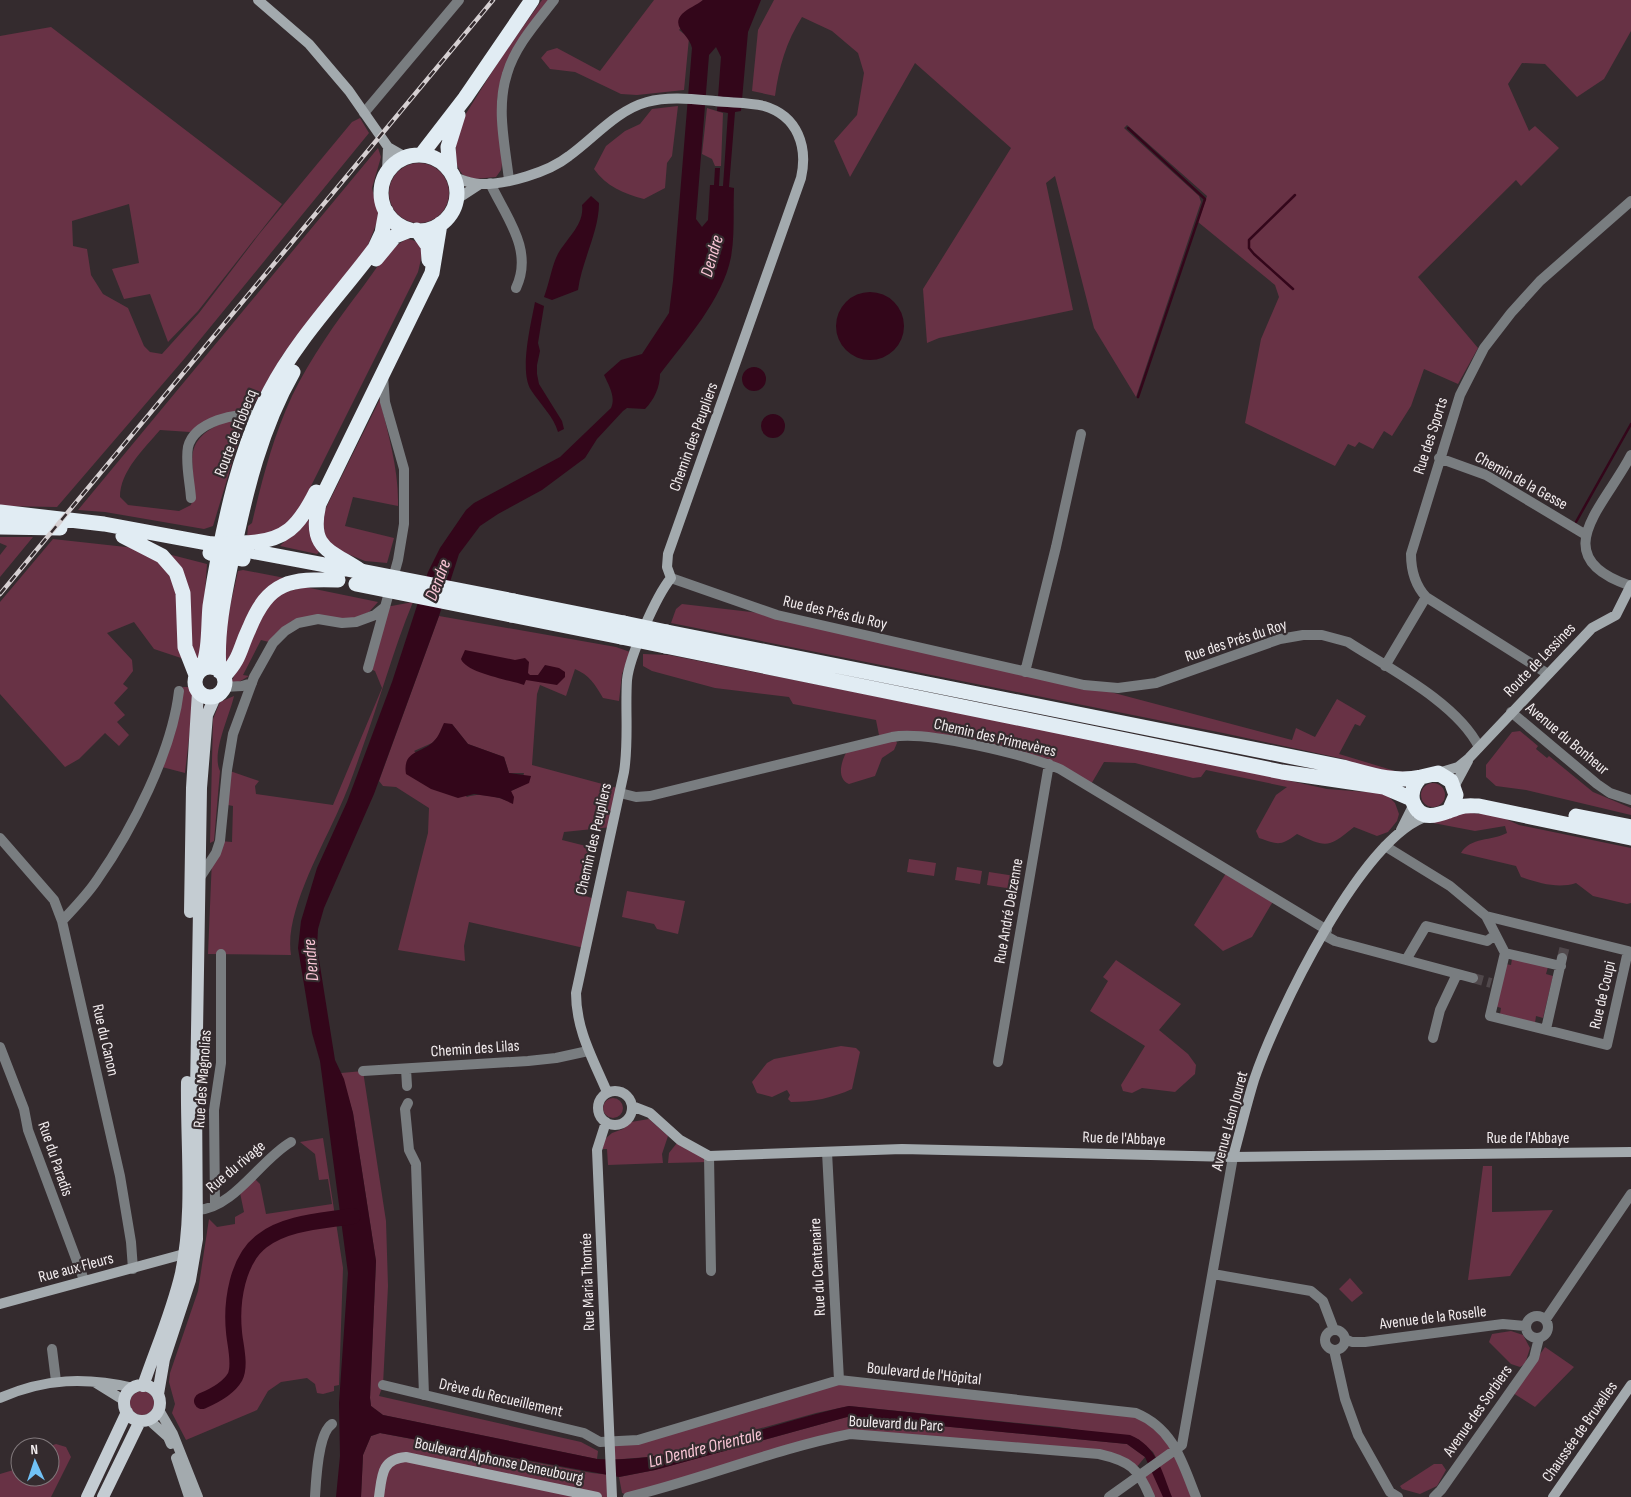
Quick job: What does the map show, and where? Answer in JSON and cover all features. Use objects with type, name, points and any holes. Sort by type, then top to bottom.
[{"type":"highway","points":[[245,551],[284,534],[305,514],[426,273],[429,255],[428,246],[414,230],[396,223],[386,212],[383,204],[382,188],[387,172],[394,164],[417,155],[465,98],[532,0]]},
{"type":"highway","points":[[414,230],[440,224],[452,213],[457,199],[448,157],[450,136],[465,98]]},
{"type":"highway","points":[[417,155],[437,159],[452,174]]},
{"type":"highway","name":"Route de Flobecq","points":[[199,672],[207,654],[216,572],[234,487],[258,416],[270,390],[296,350],[375,248],[382,233],[386,212]]},
{"type":"highway","points":[[359,578],[323,548],[316,535],[316,517],[319,504],[432,273],[440,224]]},
{"type":"highway","name":"Route de Flobecq","points":[[221,684],[218,649],[221,614],[245,496],[260,445],[274,408],[301,356],[320,329],[391,241],[400,233],[414,230]]},
{"type":"highway","points":[[0,512],[104,524],[211,548]]},
{"type":"highway","points":[[0,527],[52,528],[245,551],[359,578],[666,639],[1282,772],[1384,787],[1413,802],[1418,810],[1430,816],[1441,815],[1462,806],[1480,806],[1631,838]]},
{"type":"highway","points":[[123,536],[162,556],[176,572],[183,593],[185,647],[199,672]]},
{"type":"highway","points":[[245,551],[338,580]]},
{"type":"highway","points":[[221,684],[211,667],[199,672],[194,681],[198,692],[206,697],[221,684],[239,658],[249,627],[271,591],[283,585],[305,580],[359,578]]},
{"type":"highway","points":[[666,639],[1342,766],[1386,778],[1398,780],[1438,773],[1446,777],[1454,788],[1455,801],[1448,811]]},
{"type":"highway","points":[[1413,802],[1414,786],[1421,777]]},
{"type":"highway","points":[[1454,788],[1484,799],[1631,827]]},
{"type":"main road","points":[[103,1497],[144,1420],[159,1410],[158,1394],[164,1359],[194,1260],[198,1210],[196,1092],[203,744],[207,715],[221,684]]},
{"type":"main road","points":[[87,1497],[126,1407],[128,1394],[138,1387],[168,1317],[184,1254],[189,1197],[187,1091],[191,806],[198,692]]},
{"type":"main road","points":[[138,1387],[154,1390],[158,1394]]},
{"type":"main road","points":[[126,1407],[144,1420]]},
{"type":"street","points":[[258,0],[309,44],[364,113],[388,147],[402,155],[417,155]]},
{"type":"street","points":[[364,113],[459,0]]},
{"type":"street","points":[[509,180],[502,111],[507,72],[525,39],[554,0]]},
{"type":"street","name":"Chemin des Peupliers","points":[[457,199],[485,184],[543,171],[557,164],[624,112],[654,100],[683,99],[763,106],[779,112],[796,129],[802,140],[804,166],[668,554],[667,567],[671,578],[662,591],[642,636],[627,678],[628,742],[620,793],[577,980],[576,1012],[588,1051],[607,1092]]},
{"type":"street","points":[[387,172],[388,147]]},
{"type":"street","name":"Chemin des Peupliers","points":[[452,174],[485,184]]},
{"type":"street","points":[[485,184],[518,236],[524,271],[516,288]]},
{"type":"street","name":"Rue des Sports","points":[[1548,674],[1426,597],[1420,590],[1413,574],[1411,554],[1439,458],[1460,395],[1484,348],[1510,313],[1540,281],[1594,231],[1631,201]]},
{"type":"street","points":[[368,668],[398,560],[404,524],[404,469],[385,402],[383,374]]},
{"type":"street","points":[[191,498],[188,446],[196,433],[212,423],[235,414],[258,416]]},
{"type":"street","points":[[1025,672],[1056,547],[1080,434]]},
{"type":"street","name":"Chemin de la Gesse","points":[[1439,458],[1486,475],[1586,535]]},
{"type":"street","points":[[1630,461],[1592,520],[1586,535],[1586,552],[1597,571],[1630,591]]},
{"type":"street","name":"Rue des Prés du Roy","points":[[671,578],[777,615],[1084,685],[1137,687],[1180,675],[1271,642],[1303,635],[1322,635],[1348,642],[1449,710],[1470,732],[1479,747]]},
{"type":"street","name":"Route de Lessines","points":[[1438,773],[1458,767],[1469,758],[1592,628],[1616,614],[1630,591]]},
{"type":"street","points":[[1385,666],[1426,597]]},
{"type":"street","points":[[199,879],[216,853],[220,841],[226,770],[231,741],[252,683],[273,643],[289,627],[312,619],[356,622],[375,615],[385,606]]},
{"type":"street","points":[[221,684],[242,686],[252,683]]},
{"type":"street","points":[[221,684],[245,700]]},
{"type":"street","points":[[62,922],[97,880],[136,814],[166,745],[179,691]]},
{"type":"street","name":"Avenue du Bonheur","points":[[1511,712],[1597,784],[1610,793],[1631,800]]},
{"type":"street","name":"Chemin des Primevères","points":[[620,793],[636,797],[650,796],[906,735],[938,739],[1049,764],[1072,776],[1326,932]]},
{"type":"street","name":"Route de Lessines","points":[[1454,788],[1469,758]]},
{"type":"street","name":"Rue André Delzenne","points":[[998,1062],[1049,764]]},
{"type":"street","name":"Avenue Léon Jouret","points":[[1399,833],[1413,802]]},
{"type":"street","name":"Avenue Léon Jouret","points":[[1177,1450],[1182,1445],[1233,1157],[1255,1079],[1288,998],[1361,875],[1385,846],[1399,833],[1419,819],[1430,816]]},
{"type":"street","name":"Rue du Canon","points":[[0,838],[54,900],[62,922],[120,1176],[131,1242],[133,1268]]},
{"type":"street","name":"Rue de Coupi","points":[[1385,846],[1450,886],[1486,916],[1566,942],[1628,951],[1607,1045],[1490,1016],[1494,984],[1505,953],[1486,916]]},
{"type":"street","points":[[1406,960],[1426,926],[1488,941],[1495,935]]},
{"type":"street","points":[[1326,932],[1335,941],[1473,978]]},
{"type":"street","points":[[1505,953],[1561,962],[1546,1029]]},
{"type":"street","name":"Rue des Magnolias","points":[[215,1205],[214,1110],[222,1063],[221,954]]},
{"type":"street","points":[[1433,1038],[1440,1010],[1457,974]]},
{"type":"street","name":"Rue du Paradis","points":[[0,1047],[24,1109],[28,1130],[84,1280]]},
{"type":"street","name":"Chemin des Lilas","points":[[363,1071],[528,1061],[588,1051]]},
{"type":"street","points":[[406,1068],[408,1086]]},
{"type":"street","points":[[607,1092],[622,1092],[627,1096],[632,1106],[630,1116],[622,1124],[611,1125],[599,1114],[598,1108],[601,1098],[607,1092]]},
{"type":"street","points":[[408,1103],[405,1109],[408,1150],[416,1164],[418,1198],[424,1395]]},
{"type":"street","points":[[632,1106],[650,1113],[680,1140],[709,1156],[711,1271]]},
{"type":"street","name":"Rue Maria Thomée","points":[[606,1122],[597,1150],[612,1494]]},
{"type":"street","name":"Rue du rivage","points":[[198,1210],[208,1209],[232,1194],[291,1142]]},
{"type":"street","name":"Rue de l'Abbaye","points":[[709,1156],[979,1150],[1233,1157],[1631,1152]]},
{"type":"street","name":"Rue du Centenaire","points":[[827,1152],[838,1380]]},
{"type":"street","points":[[1526,1326],[1530,1336],[1539,1338],[1548,1333],[1549,1326],[1546,1319],[1631,1194]]},
{"type":"street","points":[[181,1307],[190,1258],[184,1254]]},
{"type":"street","name":"Rue aux Fleurs","points":[[0,1304],[184,1254]]},
{"type":"street","points":[[160,1262],[176,1267],[180,1275]]},
{"type":"street","points":[[1213,1274],[1311,1291],[1323,1301],[1334,1330]]},
{"type":"street","name":"Avenue de la Roselle","points":[[1345,1339],[1352,1342],[1365,1342],[1503,1324],[1526,1326],[1532,1318],[1539,1316],[1546,1319]]},
{"type":"street","points":[[1334,1350],[1342,1347],[1345,1339],[1342,1333],[1334,1330],[1328,1333],[1326,1345],[1334,1350],[1345,1399],[1358,1435],[1390,1492],[1398,1497]]},
{"type":"street","name":"Avenue des Sorbiers","points":[[1434,1497],[1441,1490],[1534,1358],[1539,1338]]},
{"type":"street","points":[[52,1349],[56,1381]]},
{"type":"street","name":"Boulevard de l'Hôpital","points":[[610,1445],[638,1440],[838,1380],[1136,1413],[1152,1420],[1166,1434],[1177,1450],[1196,1497]]},
{"type":"street","points":[[0,1398],[40,1383],[56,1381],[138,1387]]},
{"type":"street","points":[[95,1383],[126,1407]]},
{"type":"street","name":"Drève du Recueillement","points":[[383,1385],[584,1433],[610,1445]]},
{"type":"street","name":"Chaussée de Bruxelles","points":[[1553,1497],[1631,1385]]},
{"type":"street","points":[[159,1410],[173,1434],[198,1497]]},
{"type":"street","points":[[144,1420],[168,1436],[189,1497]]},
{"type":"street","points":[[315,1497],[322,1444],[330,1426]]},
{"type":"street","name":"Boulevard du Parc","points":[[628,1497],[667,1488],[815,1441],[850,1434],[1099,1454],[1118,1458],[1141,1475]]},
{"type":"street","points":[[1109,1497],[1177,1450]]},
{"type":"street","name":"Boulevard Alphonse Deneubourg","points":[[379,1497],[383,1471],[395,1458],[406,1457],[597,1497]]},
{"type":"street","points":[[1141,1475],[1150,1497]]},
{"type":"shaded area","points":[[542,0],[550,0],[513,52],[501,80],[497,119],[502,156],[501,170],[496,177],[474,179],[463,175],[455,161],[457,128],[500,59]]},
{"type":"shaded area","points":[[654,0],[703,0],[679,30],[689,38],[684,90],[637,95],[621,94],[575,72],[550,69],[541,58],[547,51],[557,48],[600,71]]},
{"type":"shaded area","points":[[774,0],[1631,0],[1631,31],[1604,79],[1577,97],[1545,64],[1522,63],[1508,84],[1529,131],[1535,126],[1559,148],[1521,186],[1516,180],[1418,277],[1478,348],[1458,384],[1424,369],[1411,406],[1392,436],[1384,431],[1373,449],[1359,442],[1355,447],[1348,444],[1335,466],[1245,423],[1261,339],[1279,297],[1275,285],[1198,222],[1207,196],[1127,125],[1124,128],[1199,196],[1201,202],[1136,397],[1094,328],[1055,176],[1046,183],[1073,310],[939,338],[927,343],[923,289],[1011,148],[915,63],[850,177],[834,141],[857,115],[864,73],[858,53],[832,31],[802,17],[784,55],[775,96],[752,91],[758,30]]},
{"type":"shaded area","points":[[51,27],[282,204],[198,311],[168,342],[150,294],[124,299],[112,269],[139,263],[129,204],[72,221],[73,246],[87,249],[91,275],[103,294],[128,308],[144,346],[150,352],[162,354],[199,313],[260,233],[352,122],[360,118],[369,133],[185,358],[57,507],[0,506],[0,36]]},
{"type":"shaded area","points":[[678,106],[672,156],[667,163],[665,188],[644,199],[629,195],[610,185],[594,169],[606,146],[625,131],[640,124],[652,109]]},
{"type":"shaded area","points":[[707,108],[723,113],[721,166],[715,166],[712,159],[702,154]]},
{"type":"shaded area","points":[[378,148],[381,157],[372,188],[378,213],[377,222],[366,250],[282,356],[251,409],[235,412],[190,432],[160,430],[128,469],[124,478],[120,497],[128,505],[179,511],[191,505],[194,482],[192,461],[197,443],[204,434],[223,422],[233,419],[245,420],[213,526],[204,529],[105,512],[78,510]]},
{"type":"shaded area","points":[[419,163],[436,168],[444,176],[449,193],[444,210],[436,218],[419,223],[402,218],[394,210],[389,193],[394,176],[402,168]]},
{"type":"shaded area","points":[[408,239],[414,240],[420,247],[421,256],[418,272],[298,512],[280,531],[247,538],[248,526],[252,523],[264,475],[285,411],[307,367],[324,340],[377,267],[395,247]]},
{"type":"shaded area","points":[[380,399],[395,465],[398,506],[353,497],[345,526],[394,538],[387,563],[365,561],[328,546],[320,520]]},
{"type":"shaded area","points":[[308,518],[319,552],[317,554],[280,546]]},
{"type":"shaded area","points":[[0,537],[33,537],[0,577],[0,555],[7,546],[0,543]]},
{"type":"shaded area","points":[[53,539],[135,548],[162,562],[177,588],[184,659],[154,649],[134,622],[107,633],[132,660],[133,671],[123,684],[128,688],[114,703],[125,715],[117,722],[129,735],[119,746],[105,733],[79,759],[65,767],[0,694],[0,602]]},
{"type":"shaded area","points":[[164,553],[207,564],[200,663],[191,655],[187,592]]},
{"type":"shaded area","points":[[243,570],[290,579],[277,584],[226,670],[225,645],[228,620],[238,571]]},
{"type":"shaded area","points":[[305,587],[378,602],[369,612],[348,621],[301,618],[290,622],[269,642],[261,640],[243,675],[249,676],[237,683],[231,683],[252,632],[274,595]]},
{"type":"shaded area","points":[[413,602],[348,787],[314,861],[299,901],[290,938],[291,955],[208,954],[212,858],[220,841],[232,842],[233,806],[223,804],[227,770],[259,781],[255,786],[256,794],[333,805],[382,688],[375,671],[368,668],[386,607]]},
{"type":"shaded area","points":[[682,604],[777,615],[1084,685],[1292,740],[1296,728],[1315,737],[1337,699],[1366,716],[1360,726],[1355,724],[1339,754],[1395,771],[1411,772],[1372,771],[1344,759],[1223,733],[671,623],[676,609]]},
{"type":"shaded area","points":[[439,616],[616,647],[630,652],[622,674],[619,701],[603,698],[591,680],[575,669],[566,696],[540,685],[537,694],[532,765],[621,789],[612,827],[564,832],[562,840],[590,847],[579,894],[595,899],[584,948],[469,922],[464,946],[465,961],[398,950],[428,833],[429,808],[396,787],[383,786],[379,781]],"holes":[[[452,724],[468,744],[504,757],[509,773],[524,773],[521,786],[511,791],[513,803],[490,796],[478,795],[467,797],[414,751],[432,743]]]},
{"type":"shaded area","points":[[643,654],[669,655],[1204,762],[1327,789],[1379,793],[1388,796],[1395,803],[1399,814],[1397,821],[1388,832],[1377,836],[1354,827],[1338,839],[1327,844],[1315,842],[1297,834],[1282,843],[1274,843],[1259,838],[1256,831],[1276,795],[1287,787],[1206,770],[1201,777],[1193,778],[1135,763],[1104,762],[1090,786],[1060,769],[930,737],[895,739],[897,743],[894,750],[882,758],[875,776],[849,784],[842,777],[841,773],[844,757],[849,748],[880,740],[876,720],[793,704],[789,697],[715,688],[652,671],[643,666]]},
{"type":"shaded area","points":[[183,687],[188,687],[194,694],[185,773],[162,767],[179,691]]},
{"type":"shaded area","points":[[234,696],[219,744],[218,763],[220,771],[214,841],[210,843],[213,719],[220,702]]},
{"type":"shaded area","points":[[1520,731],[1538,746],[1536,749],[1547,758],[1549,756],[1593,792],[1631,808],[1631,815],[1526,790],[1496,786],[1486,777],[1486,765],[1512,732]]},
{"type":"shaded area","points":[[1433,783],[1441,787],[1445,795],[1441,803],[1433,807],[1425,803],[1421,795],[1425,787]]},
{"type":"shaded area","points":[[1457,812],[1497,815],[1519,825],[1631,848],[1631,903],[1627,904],[1593,896],[1576,883],[1548,885],[1521,877],[1516,866],[1461,853],[1470,844],[1507,833],[1505,826],[1475,831],[1428,822]]},
{"type":"shaded area","points":[[909,859],[936,863],[934,876],[907,872]]},
{"type":"shaded area","points":[[957,867],[982,871],[980,884],[955,880]]},
{"type":"shaded area","points":[[1228,870],[1275,898],[1252,937],[1223,951],[1194,925]]},
{"type":"shaded area","points":[[989,872],[1015,876],[1013,889],[987,885]]},
{"type":"shaded area","points":[[627,891],[685,901],[678,934],[657,929],[654,924],[622,917]]},
{"type":"shaded area","points":[[1512,959],[1548,967],[1546,974],[1553,976],[1543,1018],[1536,1016],[1535,1023],[1500,1014],[1501,1008],[1495,1006],[1505,964],[1511,965]]},
{"type":"shaded area","points":[[1116,960],[1181,1004],[1159,1030],[1188,1054],[1196,1065],[1195,1074],[1175,1092],[1142,1088],[1132,1093],[1123,1091],[1121,1085],[1145,1046],[1090,1011],[1108,981],[1103,977]]},
{"type":"shaded area","points":[[841,1046],[856,1048],[860,1052],[852,1089],[830,1097],[799,1102],[791,1102],[788,1099],[790,1095],[787,1090],[772,1097],[757,1093],[752,1082],[767,1063],[774,1059]]},
{"type":"shaded area","points":[[363,1071],[386,1221],[388,1286],[383,1385],[379,1396],[581,1442],[598,1451],[597,1459],[383,1415],[371,1406],[376,1261],[353,1113],[341,1073]]},
{"type":"shaded area","points":[[609,1098],[617,1098],[623,1104],[623,1112],[617,1118],[609,1118],[603,1112],[603,1104]]},
{"type":"shaded area","points":[[649,1119],[668,1136],[662,1154],[663,1163],[608,1165],[607,1149],[602,1149],[605,1139],[631,1122]]},
{"type":"shaded area","points":[[323,1138],[343,1268],[339,1385],[334,1386],[334,1391],[323,1394],[317,1393],[315,1384],[307,1378],[281,1382],[268,1391],[257,1410],[186,1440],[172,1413],[175,1404],[169,1382],[170,1373],[198,1291],[209,1219],[217,1227],[235,1224],[235,1217],[244,1212],[239,1188],[252,1176],[260,1184],[266,1214],[332,1204],[328,1179],[319,1180],[315,1154],[300,1142]]},
{"type":"shaded area","points":[[680,1139],[709,1156],[708,1162],[668,1163],[669,1153]]},
{"type":"shaded area","points":[[1483,1166],[1492,1166],[1492,1212],[1553,1210],[1510,1276],[1468,1280]]},
{"type":"shaded area","points":[[1350,1278],[1363,1293],[1352,1302],[1339,1289]]},
{"type":"shaded area","points":[[1511,1331],[1523,1335],[1530,1348],[1525,1364],[1520,1367],[1511,1364],[1489,1342],[1492,1334]]},
{"type":"shaded area","points":[[1545,1347],[1574,1367],[1535,1407],[1513,1393]]},
{"type":"shaded area","points":[[839,1380],[1136,1413],[1166,1434],[1196,1497],[1150,1497],[1141,1475],[1159,1463],[1153,1452],[1138,1439],[1059,1427],[849,1406],[816,1413],[660,1456],[610,1460],[610,1442],[628,1441]]},
{"type":"shaded area","points":[[137,1391],[147,1391],[154,1398],[154,1408],[147,1415],[137,1415],[130,1408],[130,1398]]},
{"type":"shaded area","points":[[847,1417],[1127,1444],[1145,1457],[1136,1468],[1120,1456],[850,1431],[627,1495],[622,1493],[619,1477],[655,1470]]},
{"type":"shaded area","points":[[380,1433],[611,1475],[612,1497],[361,1497],[363,1455],[371,1436]]},
{"type":"shaded area","points":[[60,1445],[66,1447],[71,1457],[60,1479]]},
{"type":"shaded area","points":[[1434,1464],[1442,1464],[1446,1470],[1437,1486],[1420,1494],[1402,1489],[1400,1486]]},
{"type":"shaded area","points":[[10,1471],[10,1487],[56,1487],[51,1497],[0,1497],[0,1474]]},
{"type":"water","points":[[703,0],[761,0],[748,32],[741,111],[735,112],[729,187],[734,188],[733,240],[727,273],[712,304],[660,374],[656,393],[645,409],[627,408],[623,411],[597,439],[585,458],[542,490],[480,526],[459,554],[439,616],[374,794],[324,908],[318,929],[317,947],[335,1060],[344,1079],[353,1113],[376,1261],[371,1406],[383,1415],[597,1459],[628,1459],[691,1449],[849,1406],[1130,1435],[1147,1446],[1153,1453],[1172,1497],[1163,1497],[1145,1457],[1127,1444],[847,1417],[655,1470],[619,1477],[380,1433],[371,1436],[363,1455],[361,1497],[336,1497],[340,1456],[339,1403],[348,1273],[320,1061],[312,1033],[298,948],[301,921],[317,868],[347,802],[392,682],[428,572],[440,548],[466,510],[474,503],[560,457],[611,408],[613,400],[610,387],[604,375],[621,360],[642,354],[669,313],[692,48],[691,43],[678,23],[682,14]],"holes":[[[716,47],[721,57],[717,111],[728,113],[723,186],[719,186],[720,168],[715,168],[714,185],[710,185],[708,220],[702,227],[696,219],[709,55]]]},
{"type":"water","points":[[591,196],[599,203],[598,214],[578,290],[552,300],[544,297],[556,258],[580,220],[582,205]]},
{"type":"water","points":[[870,292],[883,295],[894,302],[901,313],[904,326],[901,339],[894,350],[883,357],[870,360],[857,357],[846,350],[839,339],[836,326],[839,313],[846,302],[857,295]]},
{"type":"water","points":[[535,302],[544,306],[538,343],[540,351],[537,374],[539,384],[562,421],[564,429],[558,432],[553,421],[531,390],[526,371],[527,347]]},
{"type":"water","points":[[754,367],[759,368],[765,374],[765,384],[759,390],[754,391],[749,390],[743,384],[742,379],[743,374],[749,368]]},
{"type":"water","points":[[773,414],[781,418],[785,426],[781,434],[773,438],[765,434],[761,426],[765,418]]},
{"type":"water","points":[[465,650],[515,660],[525,658],[529,662],[528,673],[530,675],[538,675],[545,665],[559,668],[565,672],[565,677],[557,685],[526,680],[524,685],[471,668],[461,659]]},
{"type":"water","points":[[444,723],[452,724],[468,744],[504,757],[509,773],[531,776],[529,783],[511,791],[514,797],[513,804],[500,798],[474,794],[458,798],[431,789],[406,774],[407,760],[414,753],[434,741]]},
{"type":"waterway","points":[[1128,128],[1205,199],[1138,397]]},
{"type":"waterway","points":[[1293,289],[1254,254],[1249,248],[1249,240],[1295,195]]},
{"type":"waterway","points":[[1576,522],[1631,424]]},
{"type":"waterway","points":[[202,1401],[225,1389],[237,1372],[238,1361],[233,1320],[235,1295],[241,1270],[253,1249],[272,1235],[294,1226],[353,1216]]},
{"type":"tunnel","points":[[1562,958],[1565,946]]},
{"type":"tunnel","points":[[1473,978],[1491,983]]},
{"type":"railway","points":[[0,594],[493,0]]},
{"type":"water label","name":"Dendre","points":[[712,256]]},
{"type":"water label","name":"Dendre","points":[[438,580]]},
{"type":"water label","name":"Dendre","points":[[311,960]]},
{"type":"water label","name":"La Dendre Orientale","points":[[705,1448]]}]
